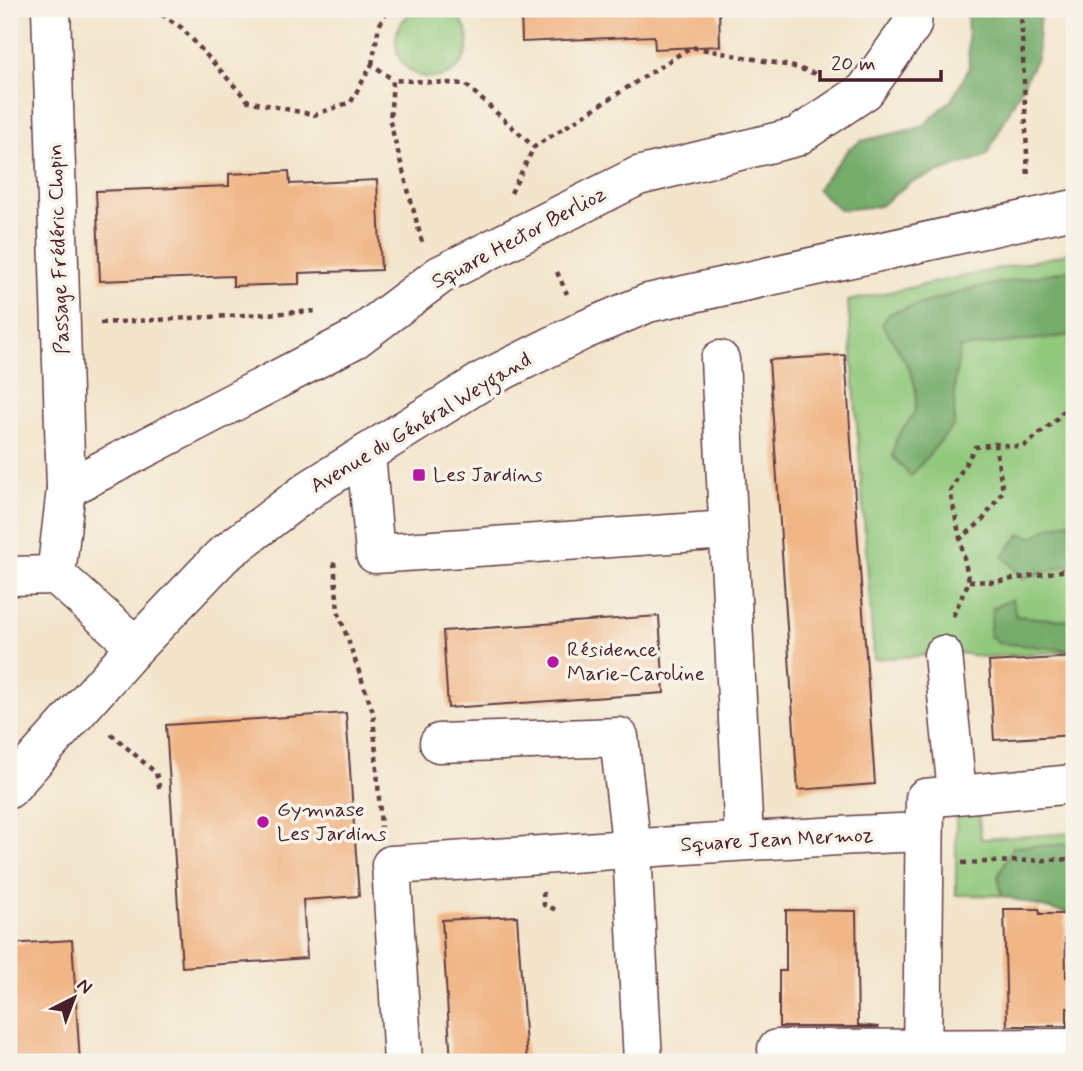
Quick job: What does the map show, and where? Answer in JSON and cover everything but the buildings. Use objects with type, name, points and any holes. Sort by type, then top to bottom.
[{"type":"street","name":"Passage Frédéric Chopin","points":[[51,9],[66,489],[56,575]]},
{"type":"street","name":"Square Hector Berlioz","points":[[66,489],[355,340],[440,275],[638,176],[796,137],[865,91],[912,25],[913,9]]},
{"type":"street","name":"Avenue du Général Weygand","points":[[9,789],[136,646],[222,556],[310,489],[484,380],[584,330],[648,303],[1071,207]]},
{"type":"street","points":[[720,360],[744,839]]},
{"type":"street","points":[[366,454],[375,554],[728,530]]},
{"type":"street","points":[[9,576],[56,575],[136,646]]},
{"type":"street","points":[[943,655],[957,793]]},
{"type":"street","points":[[439,743],[619,737],[632,850],[643,1062]]},
{"type":"street","points":[[922,1055],[925,798],[1074,784]]},
{"type":"street","name":"Square Jean Mermoz","points":[[391,865],[632,850],[744,839],[923,848]]},
{"type":"street","points":[[391,865],[403,1062]]},
{"type":"street","points":[[777,1049],[922,1055],[1074,1048]]},
{"type":"path","points":[[153,9],[182,27],[248,101],[314,115],[352,102],[373,64],[379,26],[388,9]]},
{"type":"path","points":[[1021,9],[1028,192]]},
{"type":"path","points":[[509,200],[534,147],[691,47],[791,65],[865,91]]},
{"type":"path","points":[[373,64],[393,80],[465,85],[534,147]]},
{"type":"path","points":[[393,80],[390,122],[424,249],[440,275]]},
{"type":"path","points":[[556,272],[568,296]]},
{"type":"path","points":[[61,325],[324,310]]},
{"type":"path","points":[[943,655],[957,607],[970,581],[950,491],[975,447],[995,444],[1023,447],[1055,422],[1074,399]]},
{"type":"path","points":[[959,541],[982,521],[1003,491],[995,444]]},
{"type":"path","points":[[375,554],[334,557],[338,611],[373,712],[383,847],[391,865]]},
{"type":"path","points":[[970,581],[994,582],[1074,569]]},
{"type":"path","points":[[112,736],[156,773],[160,790]]},
{"type":"path","points":[[923,848],[1074,859]]},
{"type":"path","points":[[544,905],[557,910]]},
{"type":"green space","points":[[432,6],[452,12],[462,22],[468,42],[462,62],[452,72],[432,78],[412,72],[402,62],[396,42],[402,22],[412,12]]},
{"type":"green space","points":[[967,9],[1040,9],[1037,58],[986,156],[911,182],[880,206],[840,210],[817,189],[849,149],[861,141],[922,127],[952,99],[969,69]]},
{"type":"green space","points":[[1074,247],[1074,651],[983,657],[961,653],[874,659],[848,301],[1062,255]]},
{"type":"green space","points":[[1074,269],[1074,335],[960,348],[955,380],[954,425],[911,476],[893,457],[896,440],[912,416],[916,398],[907,364],[882,324],[890,313],[974,288]]},
{"type":"green space","points":[[1074,521],[1074,563],[1022,578],[1003,556],[1020,534],[1033,537],[1052,526]]},
{"type":"green space","points":[[1012,599],[1016,616],[1074,621],[1074,650],[998,643],[989,635],[993,608]]},
{"type":"green space","points":[[978,808],[981,839],[1074,833],[1074,896],[956,895],[956,813]]},
{"type":"green space","points":[[1074,844],[1074,912],[1050,909],[1002,896],[998,876],[1013,847]]},
{"type":"place","name":"Les Jardins","points":[[419,475]]},
{"type":"place","name":"Résidence Marie-Caroline","points":[[553,662]]},
{"type":"place","name":"Gymnase Les Jardins","points":[[263,822]]}]
